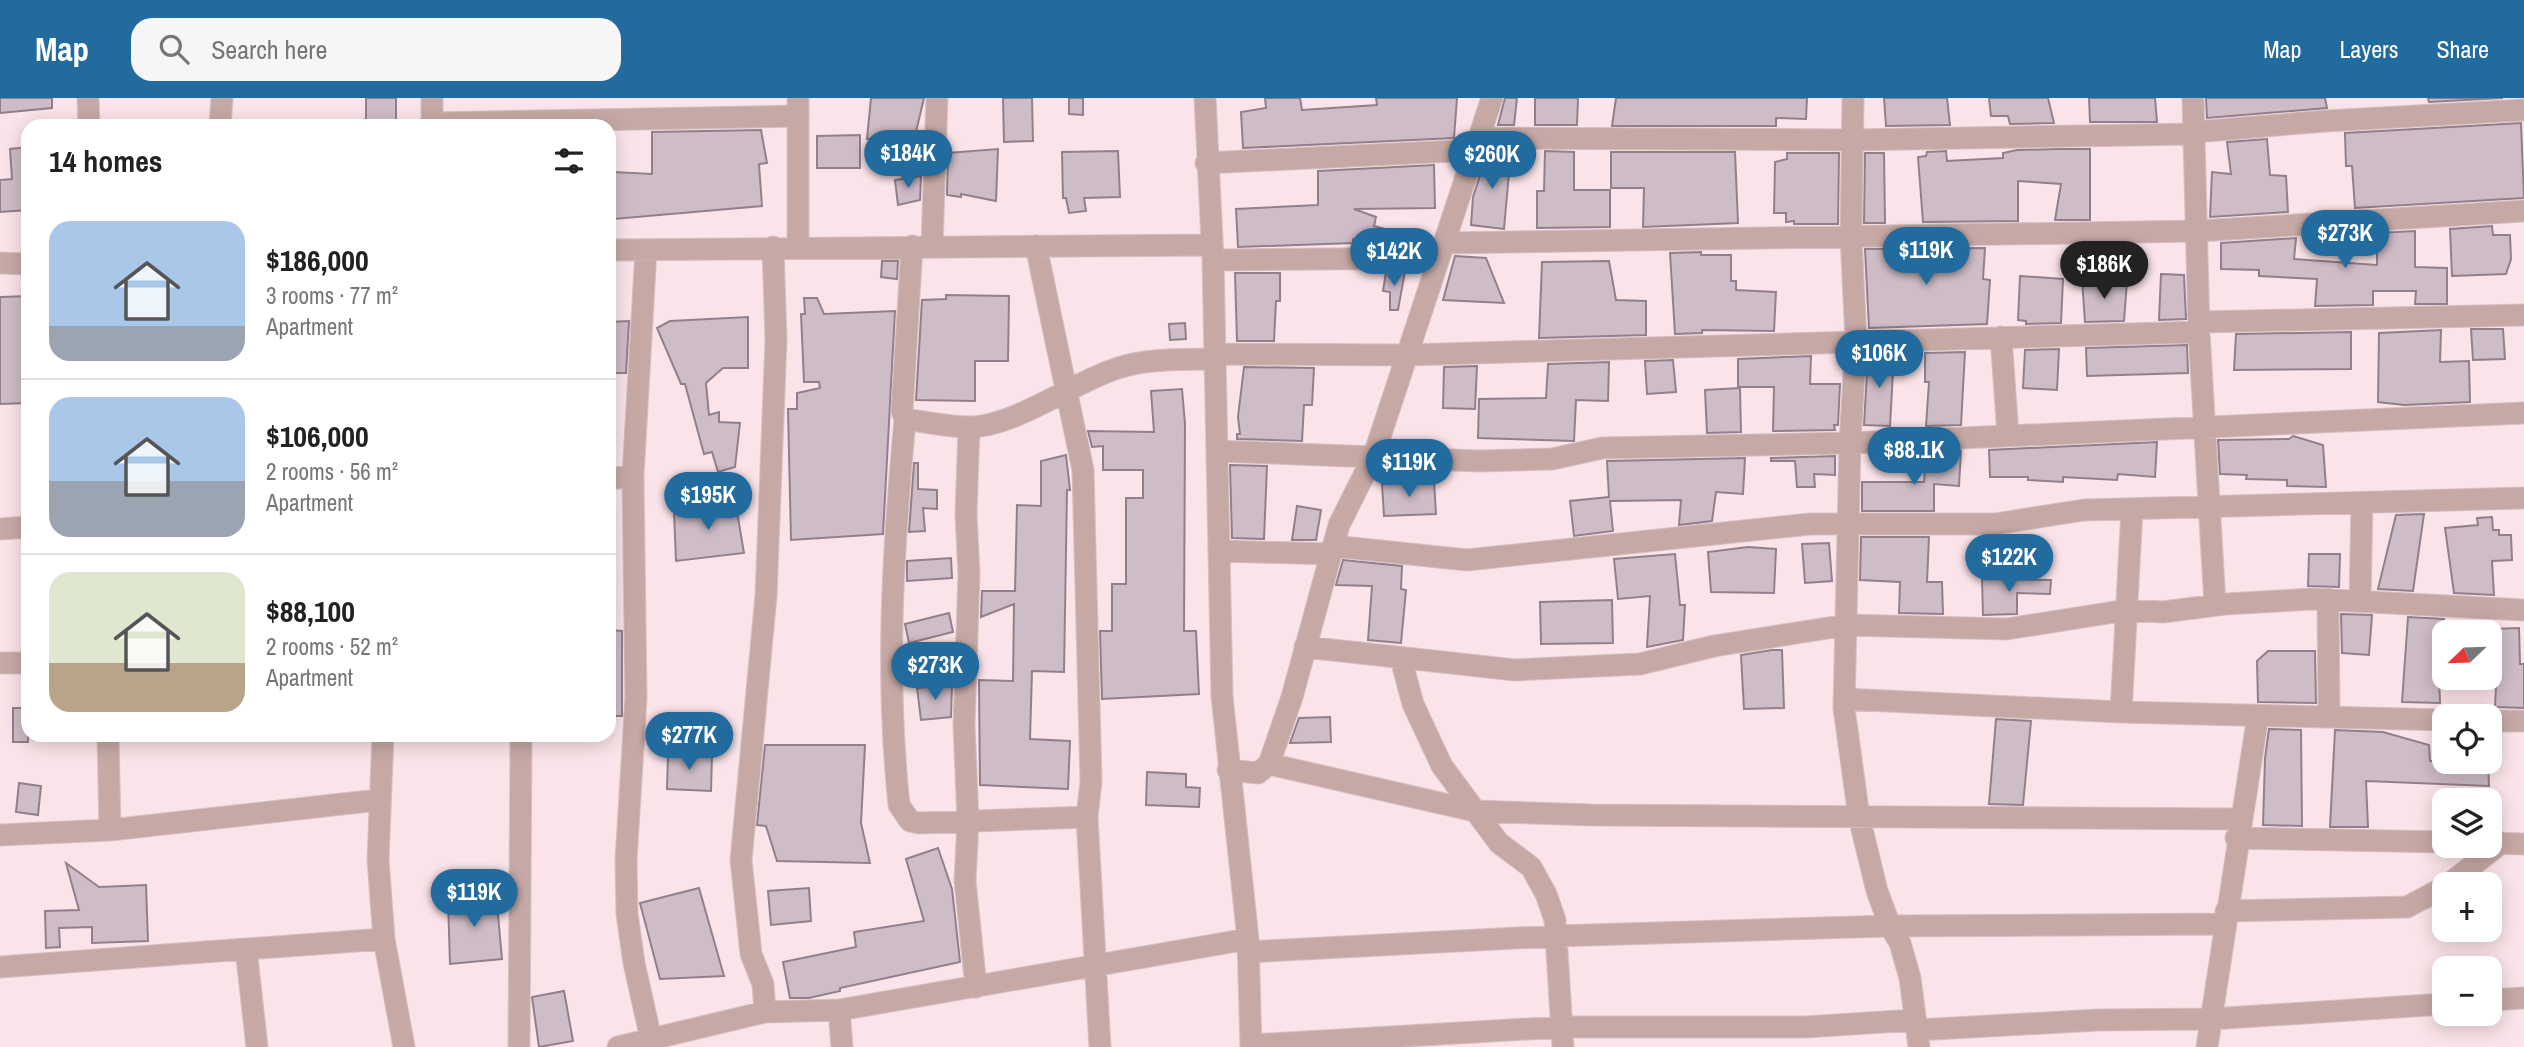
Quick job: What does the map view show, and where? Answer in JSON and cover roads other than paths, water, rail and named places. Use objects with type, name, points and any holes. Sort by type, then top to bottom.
[{"type":"street","points":[[88,98],[89,119]]},
{"type":"street","points":[[220,119],[222,98]]},
{"type":"street","points":[[432,98],[432,119]]},
{"type":"street","points":[[937,98],[902,411],[905,419],[894,547],[889,681],[899,805],[909,821],[919,823],[1087,817]]},
{"type":"street","points":[[1205,98],[1221,551],[1222,696],[1248,945],[1251,1046],[1805,1027],[1917,1033],[2098,1020],[2210,1019],[2432,1004]]},
{"type":"street","points":[[1228,770],[1258,773],[1269,764],[1306,647],[1339,525],[1374,455],[1492,98]]},
{"type":"street","points":[[1853,98],[1851,236],[1856,340],[1850,443],[1845,699],[1859,817],[1877,891],[1890,926],[1900,943],[1910,978],[1917,1033]]},
{"type":"street","points":[[2193,98],[2207,508],[2215,605]]},
{"type":"street","points":[[540,119],[798,107],[798,246]]},
{"type":"street","points":[[1206,163],[1477,144],[2194,133],[2326,121],[2524,110]]},
{"type":"street","points":[[616,250],[798,246],[1036,246],[1212,252],[1441,250],[1851,236],[2198,231],[2524,211]]},
{"type":"street","points":[[1036,246],[1083,470],[1091,782],[1087,817],[1100,1047]]},
{"type":"street","points":[[765,1012],[763,984],[751,954],[741,860],[766,596],[776,340],[773,247]]},
{"type":"street","points":[[646,250],[633,476],[636,698],[626,871],[634,963],[651,1039]]},
{"type":"street","points":[[0,263],[21,264]]},
{"type":"street","points":[[905,419],[969,427],[1023,411],[1118,368],[1152,361],[1214,356],[1407,355],[2001,337],[2524,315]]},
{"type":"street","points":[[2001,337],[2008,435]]},
{"type":"street","points":[[1217,451],[1492,461],[1552,459],[1602,448],[1850,443],[2204,425],[2524,413]]},
{"type":"street","points":[[969,427],[966,515],[969,574],[964,725],[968,821],[965,881],[975,987]]},
{"type":"street","points":[[616,479],[633,476]]},
{"type":"street","points":[[1221,551],[1332,550],[1467,560],[1777,526],[1849,522],[1995,524],[2084,510],[2524,498]]},
{"type":"street","points":[[2360,600],[2362,503]]},
{"type":"street","points":[[2122,712],[2132,509]]},
{"type":"street","points":[[0,529],[21,528]]},
{"type":"street","points":[[1306,647],[1516,670],[1640,664],[1714,646],[1847,625],[2007,629],[2127,610],[2163,612],[2215,605],[2328,599],[2524,610]]},
{"type":"street","points":[[2328,599],[2329,717]]},
{"type":"street","points":[[1401,659],[1413,704],[1433,749],[1499,843],[1531,867],[1546,894],[1556,936],[1562,1037]]},
{"type":"street","points":[[0,663],[21,663]]},
{"type":"street","points":[[1845,699],[2122,712],[2432,720]]},
{"type":"street","points":[[2207,1047],[2238,829],[2258,715]]},
{"type":"street","points":[[2502,721],[2524,722]]},
{"type":"street","points":[[108,742],[110,830]]},
{"type":"street","points":[[382,742],[378,800],[378,860],[384,939],[404,1047]]},
{"type":"street","points":[[519,1047],[521,742]]},
{"type":"street","points":[[1269,764],[1475,811],[1859,817],[2238,829],[2432,841]]},
{"type":"street","points":[[0,835],[110,830],[378,800]]},
{"type":"street","points":[[2502,843],[2524,844]]},
{"type":"street","points":[[2462,872],[2478,858]]},
{"type":"street","points":[[618,1047],[765,1012],[839,1010],[1095,965],[1248,945],[2225,918],[2407,907],[2432,894]]},
{"type":"street","points":[[0,967],[384,939]]},
{"type":"street","points":[[246,949],[257,1047]]},
{"type":"street","points":[[2502,999],[2524,998]]},
{"type":"street","points":[[839,1010],[842,1047]]}]
